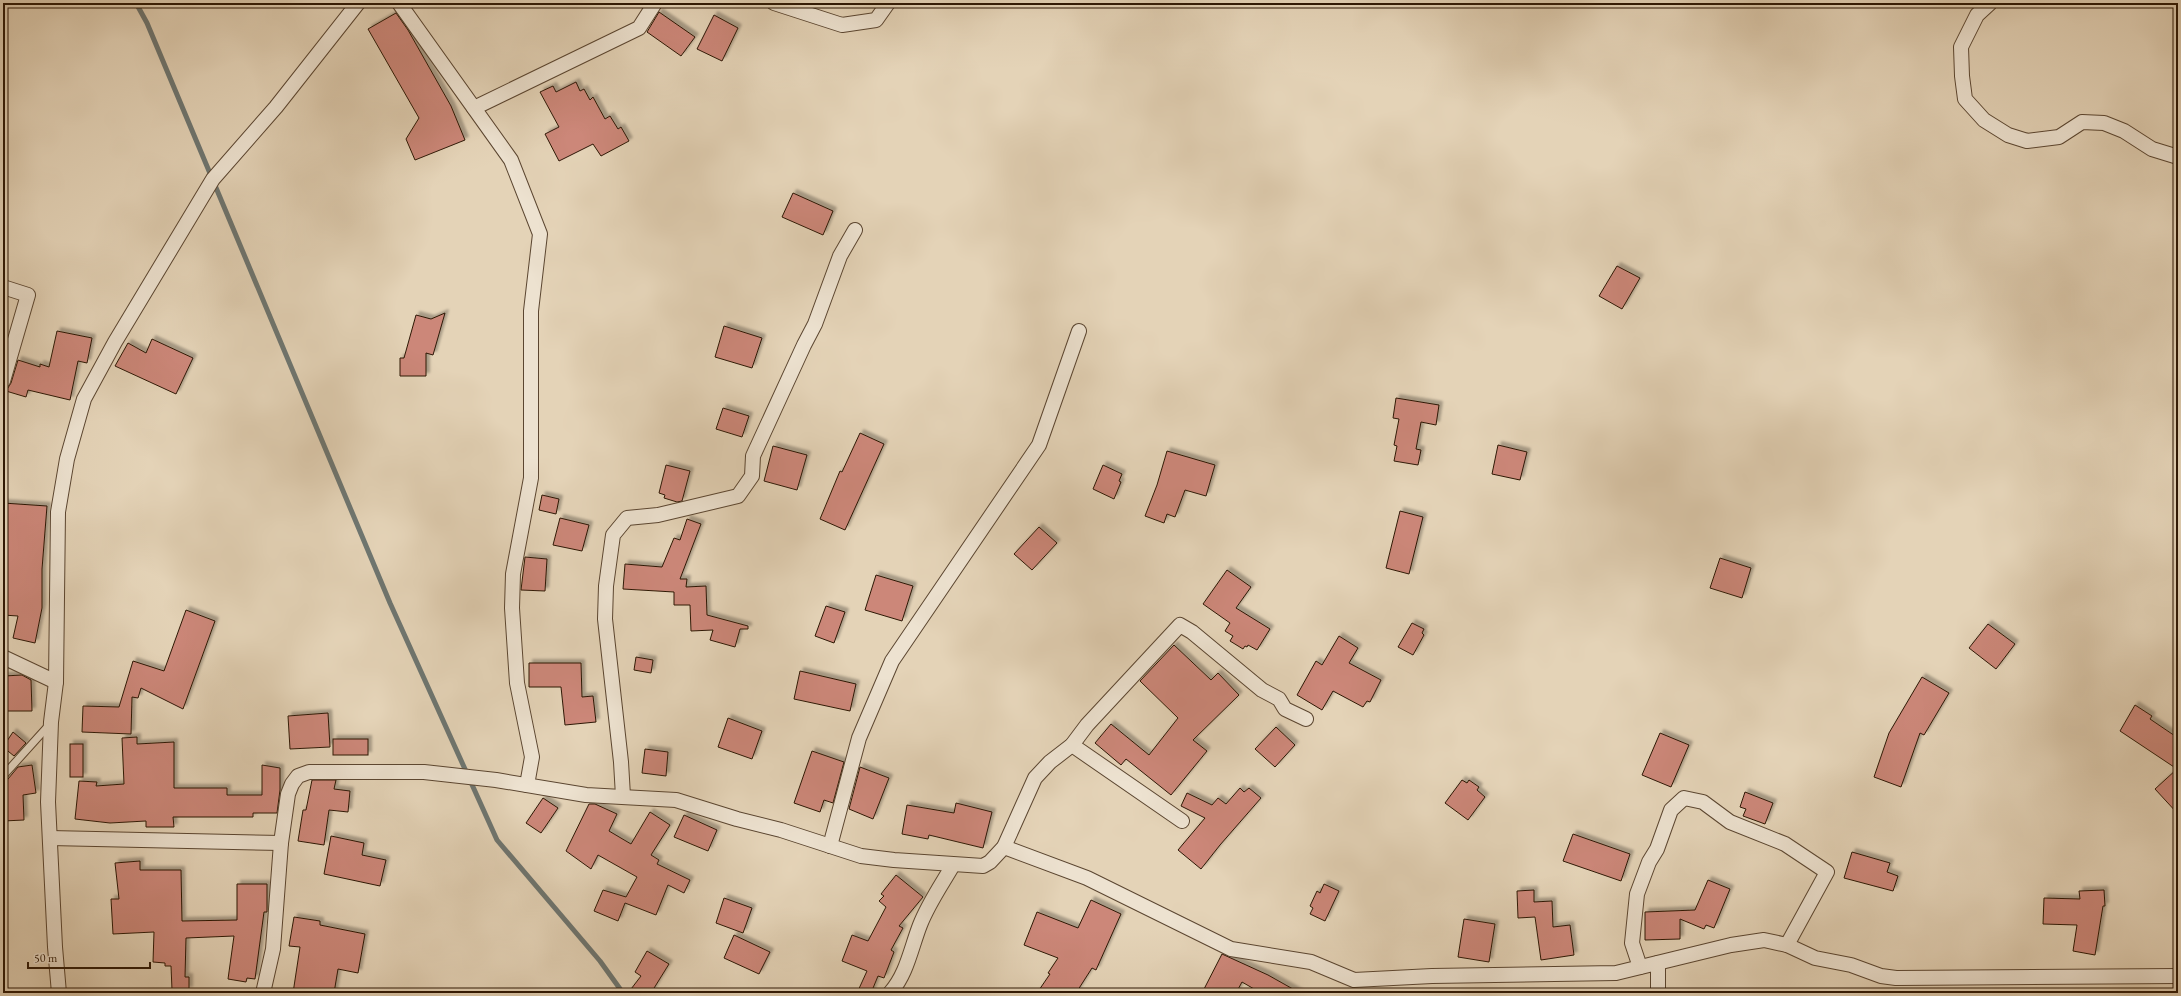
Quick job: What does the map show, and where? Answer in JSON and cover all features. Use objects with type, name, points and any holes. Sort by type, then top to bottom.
[{"type":"street","points":[[59,993],[55,947],[48,802],[51,722],[56,682],[58,512],[67,459],[84,400],[115,342],[213,180],[276,107],[358,3]]},
{"type":"street","points":[[399,3],[511,160],[540,234],[531,311],[531,478],[513,574],[512,608],[518,683],[532,758],[527,785]]},
{"type":"street","points":[[474,108],[638,28],[655,3]]},
{"type":"street","points":[[774,3],[842,25],[876,20],[888,3]]},
{"type":"street","points":[[1990,3],[1976,15],[1962,47],[1962,76],[1966,99],[1984,120],[2008,135],[2027,141],[2059,137],[2082,122],[2104,123],[2124,131],[2152,149],[2178,157]]},
{"type":"street","points":[[623,796],[620,748],[605,619],[606,586],[613,535],[627,518],[658,515],[738,496],[752,476],[753,456],[815,324],[840,256],[855,230]]},
{"type":"street","points":[[3,287],[28,295],[3,380]]},
{"type":"street","points":[[830,846],[859,738],[892,661],[1039,445],[1079,331]]},
{"type":"street","points":[[263,993],[273,949],[281,843],[288,794],[292,784],[298,776],[309,772],[424,772],[527,785],[586,795],[676,800],[860,856],[953,865],[983,866],[990,862],[1004,847],[1036,778],[1050,762],[1072,745],[1086,725],[1180,626],[1192,632],[1262,690],[1279,699],[1285,709],[1306,719]]},
{"type":"street","points":[[3,657],[56,682]]},
{"type":"street","points":[[1072,745],[1182,821]]},
{"type":"street","points":[[1640,967],[1632,943],[1637,894],[1649,862],[1657,849],[1671,810],[1684,798],[1703,802],[1730,822],[1785,844],[1827,872],[1787,945]]},
{"type":"street","points":[[50,838],[281,843]]},
{"type":"street","points":[[1004,847],[1088,878],[1231,949],[1311,962],[1354,980],[1432,976],[1588,975],[1616,973],[1731,945],[1764,940],[1787,945],[1815,958],[1851,965],[1881,976],[1896,978],[2178,976]]},
{"type":"street","points":[[890,993],[896,986],[912,954],[920,925],[953,865]]},
{"type":"street","points":[[1658,963],[1658,993]]},
{"type":"lane","points":[[3,776],[51,722]]},
{"type":"building","points":[[659,12],[695,37],[681,56],[647,32]]},
{"type":"building","points":[[396,13],[408,30],[451,106],[465,140],[415,160],[406,139],[419,118],[368,29]]},
{"type":"building","points":[[714,15],[738,28],[722,61],[697,49]]},
{"type":"building","points":[[576,82],[580,91],[584,89],[590,100],[593,97],[605,119],[610,116],[618,129],[621,127],[629,141],[601,156],[593,144],[559,161],[545,134],[559,127],[540,92],[553,86],[556,92]]},
{"type":"building","points":[[793,193],[833,211],[823,235],[782,217]]},
{"type":"building","points":[[1617,266],[1640,278],[1622,309],[1599,296]]},
{"type":"building","points":[[445,313],[433,355],[426,353],[426,376],[400,376],[400,358],[404,358],[416,315],[431,319]]},
{"type":"building","points":[[724,326],[762,338],[752,368],[715,357]]},
{"type":"building","points":[[57,331],[92,338],[87,363],[78,361],[70,400],[28,390],[26,397],[6,391],[11,383],[18,360],[40,367],[40,364],[49,367]]},
{"type":"building","points":[[152,339],[193,358],[176,394],[115,366],[128,343],[146,353]]},
{"type":"building","points":[[1396,398],[1439,405],[1436,425],[1421,422],[1416,449],[1421,450],[1418,465],[1394,461],[1397,446],[1394,445],[1399,419],[1393,418]]},
{"type":"building","points":[[723,408],[749,416],[742,437],[716,429]]},
{"type":"building","points":[[860,433],[884,444],[845,530],[820,519],[840,471],[842,472]]},
{"type":"building","points":[[1498,445],[1527,452],[1520,480],[1492,474]]},
{"type":"building","points":[[773,446],[807,455],[797,490],[764,481]]},
{"type":"building","points":[[1167,451],[1215,465],[1206,496],[1185,490],[1175,517],[1167,514],[1164,523],[1145,516],[1157,485]]},
{"type":"building","points":[[666,465],[690,471],[682,501],[677,502],[664,498],[665,495],[659,493]]},
{"type":"building","points":[[1103,465],[1122,474],[1119,481],[1121,482],[1114,499],[1093,489]]},
{"type":"building","points":[[542,495],[559,499],[556,514],[539,510]]},
{"type":"building","points":[[3,503],[47,506],[42,569],[42,608],[35,643],[13,638],[18,616],[3,615]]},
{"type":"building","points":[[1400,511],[1423,517],[1409,574],[1386,568]]},
{"type":"building","points":[[560,518],[589,525],[582,551],[553,545]]},
{"type":"building","points":[[687,519],[701,524],[680,579],[687,579],[686,587],[706,586],[707,615],[748,626],[748,629],[740,629],[735,647],[710,640],[713,630],[691,631],[690,605],[674,605],[674,592],[623,589],[625,564],[662,567],[674,538],[680,540]]},
{"type":"building","points":[[1039,527],[1057,543],[1032,570],[1014,554]]},
{"type":"building","points":[[525,557],[547,559],[545,591],[521,590]]},
{"type":"building","points":[[1720,558],[1751,568],[1742,598],[1710,588]]},
{"type":"building","points":[[1227,570],[1251,587],[1236,608],[1270,629],[1257,650],[1248,645],[1243,649],[1230,641],[1233,636],[1225,631],[1230,623],[1203,604]]},
{"type":"building","points":[[876,575],[913,586],[902,621],[865,610]]},
{"type":"building","points":[[826,606],[845,612],[834,643],[815,636]]},
{"type":"building","points":[[186,610],[215,621],[183,709],[141,688],[138,698],[132,697],[131,734],[82,732],[83,706],[119,707],[133,661],[164,671]]},
{"type":"building","points":[[1412,623],[1424,629],[1422,633],[1424,635],[1413,655],[1398,647]]},
{"type":"building","points":[[1988,624],[2015,644],[1996,669],[1969,648]]},
{"type":"building","points":[[1339,636],[1358,648],[1349,663],[1381,680],[1370,702],[1367,701],[1363,707],[1333,691],[1322,710],[1297,695],[1316,661],[1322,665]]},
{"type":"building","points":[[1174,645],[1211,680],[1218,673],[1239,695],[1193,740],[1207,751],[1171,795],[1126,759],[1121,765],[1095,743],[1111,724],[1149,755],[1178,718],[1140,681]]},
{"type":"building","points":[[636,657],[653,660],[651,673],[634,670]]},
{"type":"building","points":[[529,663],[581,663],[582,697],[593,696],[596,722],[565,725],[561,687],[529,687]]},
{"type":"building","points":[[800,671],[856,684],[850,711],[794,699]]},
{"type":"building","points":[[22,675],[31,680],[32,711],[5,711],[4,676]]},
{"type":"building","points":[[1922,677],[1949,693],[1924,735],[1920,733],[1901,787],[1874,777],[1889,733]]},
{"type":"building","points":[[2135,705],[2152,716],[2150,719],[2178,738],[2178,814],[2155,789],[2177,769],[2120,731]]},
{"type":"building","points":[[328,713],[330,747],[290,749],[288,716]]},
{"type":"building","points":[[728,718],[762,731],[752,759],[718,747]]},
{"type":"building","points":[[1276,727],[1295,745],[1275,767],[1255,749]]},
{"type":"building","points":[[13,732],[26,743],[14,756],[3,747]]},
{"type":"building","points":[[1660,733],[1689,745],[1671,787],[1642,775]]},
{"type":"building","points":[[137,737],[137,744],[174,742],[174,788],[227,788],[227,795],[262,795],[262,765],[280,768],[280,790],[277,813],[253,813],[253,817],[173,817],[174,827],[146,827],[146,821],[110,823],[75,819],[79,781],[97,782],[96,786],[124,784],[122,738]]},
{"type":"building","points":[[333,739],[368,739],[368,755],[333,755]]},
{"type":"building","points":[[70,744],[83,744],[83,777],[70,777]]},
{"type":"building","points":[[645,749],[668,752],[666,776],[642,773]]},
{"type":"building","points":[[812,751],[844,762],[833,803],[824,800],[820,812],[794,803]]},
{"type":"building","points":[[32,765],[36,793],[23,795],[24,820],[3,821],[3,785],[18,767]]},
{"type":"building","points":[[860,767],[889,778],[873,819],[849,809]]},
{"type":"building","points":[[312,780],[336,780],[334,789],[350,791],[348,812],[329,810],[324,845],[298,841],[303,810],[306,810]]},
{"type":"building","points":[[1462,780],[1467,783],[1469,780],[1479,787],[1477,790],[1485,797],[1468,820],[1445,803]]},
{"type":"building","points":[[1240,788],[1244,792],[1249,788],[1261,798],[1201,869],[1178,850],[1205,818],[1181,806],[1187,793],[1212,805],[1218,798],[1226,804]]},
{"type":"building","points":[[1745,792],[1773,803],[1765,824],[1743,816],[1746,809],[1740,807]]},
{"type":"building","points":[[543,798],[558,808],[541,833],[526,823]]},
{"type":"building","points":[[956,803],[992,812],[983,848],[929,835],[928,839],[902,834],[907,805],[954,813]]},
{"type":"building","points":[[589,804],[595,804],[617,814],[609,831],[631,844],[650,812],[670,825],[651,855],[659,860],[657,864],[690,880],[684,893],[668,885],[656,915],[625,903],[618,921],[594,911],[603,890],[626,897],[637,877],[598,855],[591,869],[566,851]]},
{"type":"building","points":[[684,815],[717,830],[708,851],[674,837]]},
{"type":"building","points":[[1573,834],[1630,854],[1621,881],[1563,861]]},
{"type":"building","points":[[331,836],[364,843],[362,855],[386,860],[380,886],[324,874]]},
{"type":"building","points":[[1852,852],[1890,863],[1887,872],[1898,876],[1893,891],[1844,878]]},
{"type":"building","points":[[140,861],[140,870],[181,870],[182,921],[237,920],[237,884],[267,884],[267,912],[264,912],[255,979],[247,978],[246,982],[228,979],[234,936],[186,938],[185,977],[189,977],[189,990],[172,990],[171,966],[165,966],[165,963],[153,962],[154,932],[113,934],[111,899],[119,899],[115,863]]},
{"type":"building","points":[[896,875],[923,897],[899,926],[903,928],[891,950],[894,952],[884,978],[878,976],[871,993],[857,993],[867,971],[842,961],[852,935],[868,941],[886,907],[879,901],[884,896],[881,894]]},
{"type":"building","points":[[1708,880],[1730,889],[1714,928],[1706,925],[1704,929],[1680,919],[1680,939],[1645,940],[1645,912],[1695,910]]},
{"type":"building","points":[[1324,884],[1339,891],[1325,921],[1310,914],[1313,908],[1310,906],[1317,891],[1320,893]]},
{"type":"building","points":[[1534,890],[1534,902],[1552,901],[1553,927],[1570,925],[1574,955],[1541,960],[1535,917],[1518,918],[1517,891]]},
{"type":"building","points":[[2104,890],[2105,906],[2103,906],[2095,955],[2073,951],[2077,925],[2043,924],[2044,898],[2080,899],[2079,891]]},
{"type":"building","points":[[724,898],[752,908],[743,933],[716,923]]},
{"type":"building","points":[[1091,900],[1121,914],[1096,970],[1092,968],[1076,993],[1037,993],[1050,974],[1048,973],[1058,958],[1024,945],[1037,912],[1078,928]]},
{"type":"building","points":[[294,917],[320,921],[320,925],[365,934],[358,973],[338,969],[334,993],[293,993],[300,947],[289,946]]},
{"type":"building","points":[[1464,919],[1495,924],[1489,962],[1458,957]]},
{"type":"building","points":[[734,935],[770,952],[759,974],[724,958]]},
{"type":"building","points":[[647,951],[669,964],[651,993],[628,993],[641,976],[635,972]]},
{"type":"building","points":[[1222,954],[1268,975],[1300,993],[1261,993],[1242,982],[1236,993],[1202,993]]},
{"type":"waterway","points":[[136,3],[147,23],[390,603],[497,840],[600,961],[623,993]]}]
